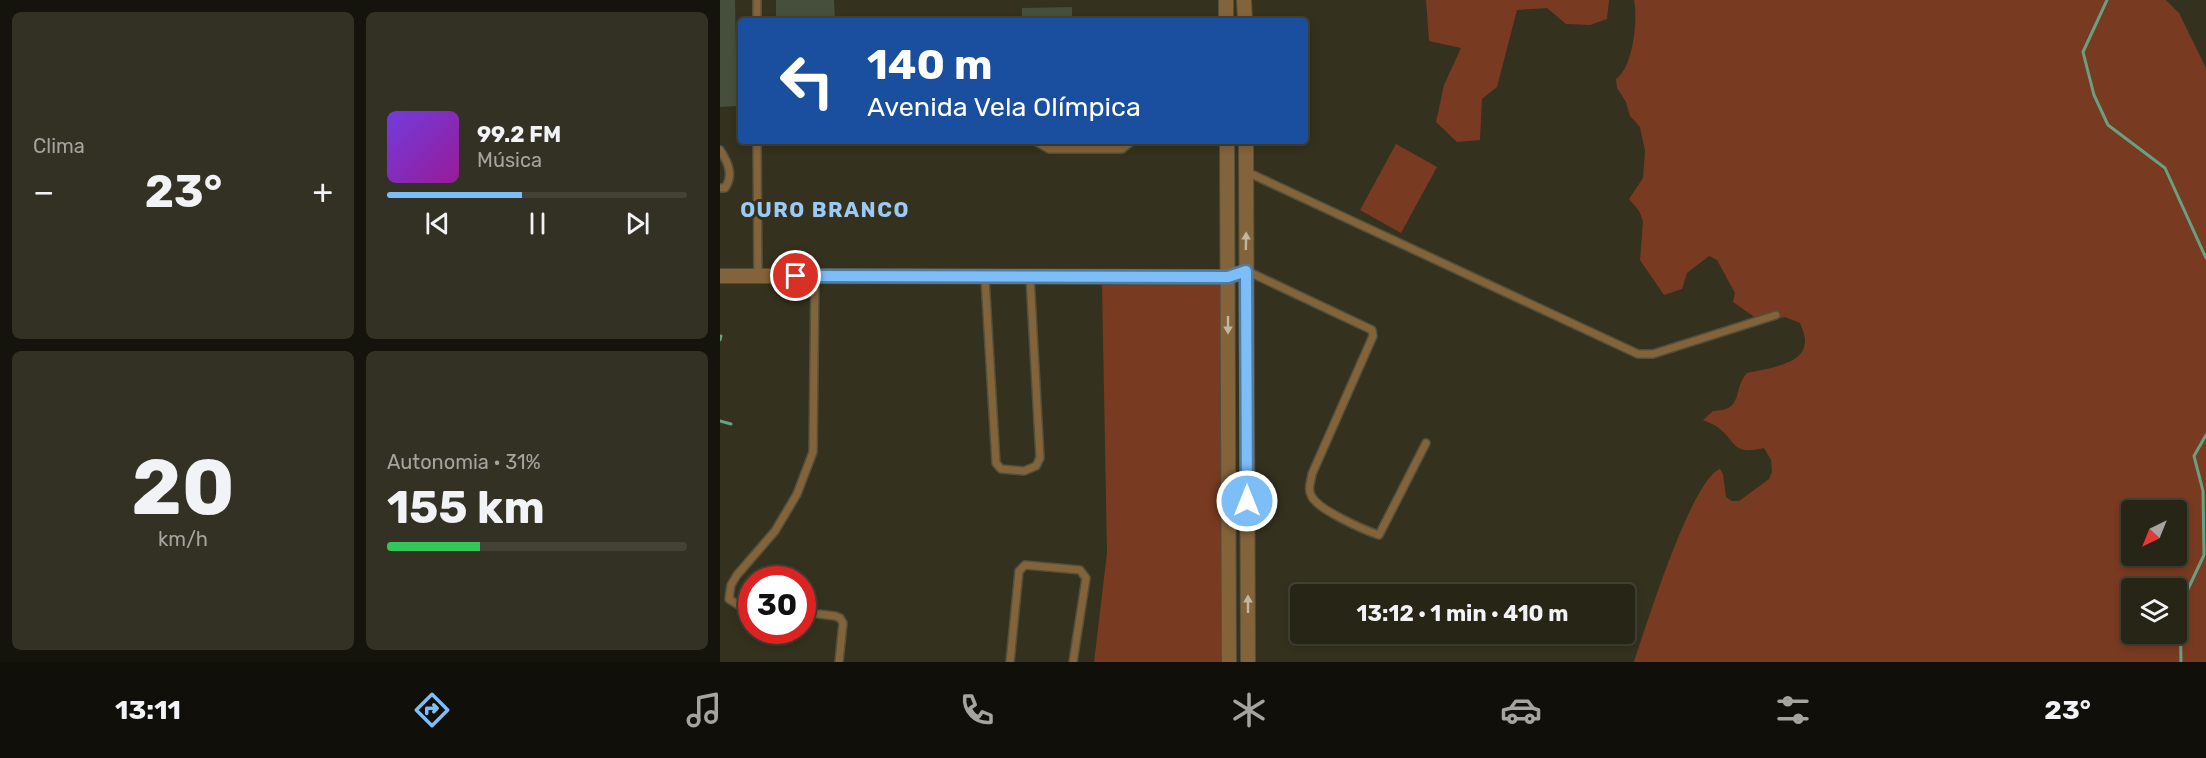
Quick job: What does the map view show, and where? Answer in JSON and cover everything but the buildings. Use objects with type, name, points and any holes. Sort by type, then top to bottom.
[{"type":"street","points":[[1226,0],[1226,18]]},
{"type":"street","points":[[1244,0],[1245,18]]},
{"type":"street","points":[[1227,144],[1229,662]]},
{"type":"street","points":[[1246,144],[1248,662]]},
{"type":"street","points":[[720,276],[1228,277],[1246,271]]},
{"type":"lane","points":[[757,0],[757,18]]},
{"type":"lane","points":[[757,144],[758,276]]},
{"type":"lane","points":[[1040,144],[1049,149],[1122,148],[1128,144]]},
{"type":"lane","points":[[720,150],[728,162],[729,172],[728,183],[725,188],[720,188]]},
{"type":"lane","points":[[1247,172],[1638,354],[1653,354],[1776,315]]},
{"type":"lane","points":[[1246,271],[1372,330],[1373,336],[1312,474],[1309,490],[1312,500],[1324,509],[1379,535],[1426,443]]},
{"type":"lane","points":[[745,566],[775,531],[797,494],[813,452],[815,276]]},
{"type":"lane","points":[[986,278],[996,463],[1001,469],[1024,471],[1036,466],[1040,459],[1030,277]]},
{"type":"lane","points":[[1010,662],[1018,571],[1024,565],[1080,570],[1084,573],[1086,578],[1073,662]]},
{"type":"lane","points":[[738,574],[731,585],[729,598],[738,605]]},
{"type":"lane","points":[[816,614],[835,616],[843,623],[839,662]]},
{"type":"shaded area","points":[[1426,0],[1609,0],[1607,19],[1590,25],[1566,24],[1547,8],[1517,10],[1497,87],[1482,99],[1480,140],[1457,142],[1436,122],[1444,85],[1461,48],[1429,41]]},
{"type":"shaded area","points":[[1634,0],[2166,0],[2179,13],[2206,68],[2206,662],[1634,662],[1683,526],[1708,479],[1720,469],[1723,474],[1726,497],[1732,501],[1739,501],[1769,479],[1772,472],[1771,460],[1764,448],[1740,449],[1716,426],[1703,420],[1713,411],[1723,410],[1734,403],[1747,373],[1791,361],[1803,349],[1805,341],[1800,323],[1785,317],[1768,322],[1753,316],[1733,302],[1735,293],[1717,260],[1709,256],[1687,273],[1682,289],[1664,295],[1640,260],[1643,221],[1639,211],[1629,199],[1643,178],[1645,151],[1640,127],[1630,116],[1626,102],[1617,88],[1616,79],[1627,65],[1635,31]]},
{"type":"shaded area","points":[[1396,144],[1437,167],[1401,233],[1360,210]]},
{"type":"shaded area","points":[[1223,282],[1222,662],[1094,662],[1107,553],[1102,285]]},
{"type":"waterway","points":[[2107,0],[2083,52],[2094,95],[2108,125],[2165,168],[2206,258]]},
{"type":"waterway","points":[[720,340],[721,336]]},
{"type":"waterway","points":[[720,421],[731,424]]},
{"type":"waterway","points":[[2181,662],[2180,606],[2204,555],[2203,491],[2194,456],[2206,435]]},
{"type":"district","name":"OURO BRANCO","points":[[825,210]]},
{"type":"route","points":[[796,276],[1228,277],[1246,271],[1247,501]]}]
